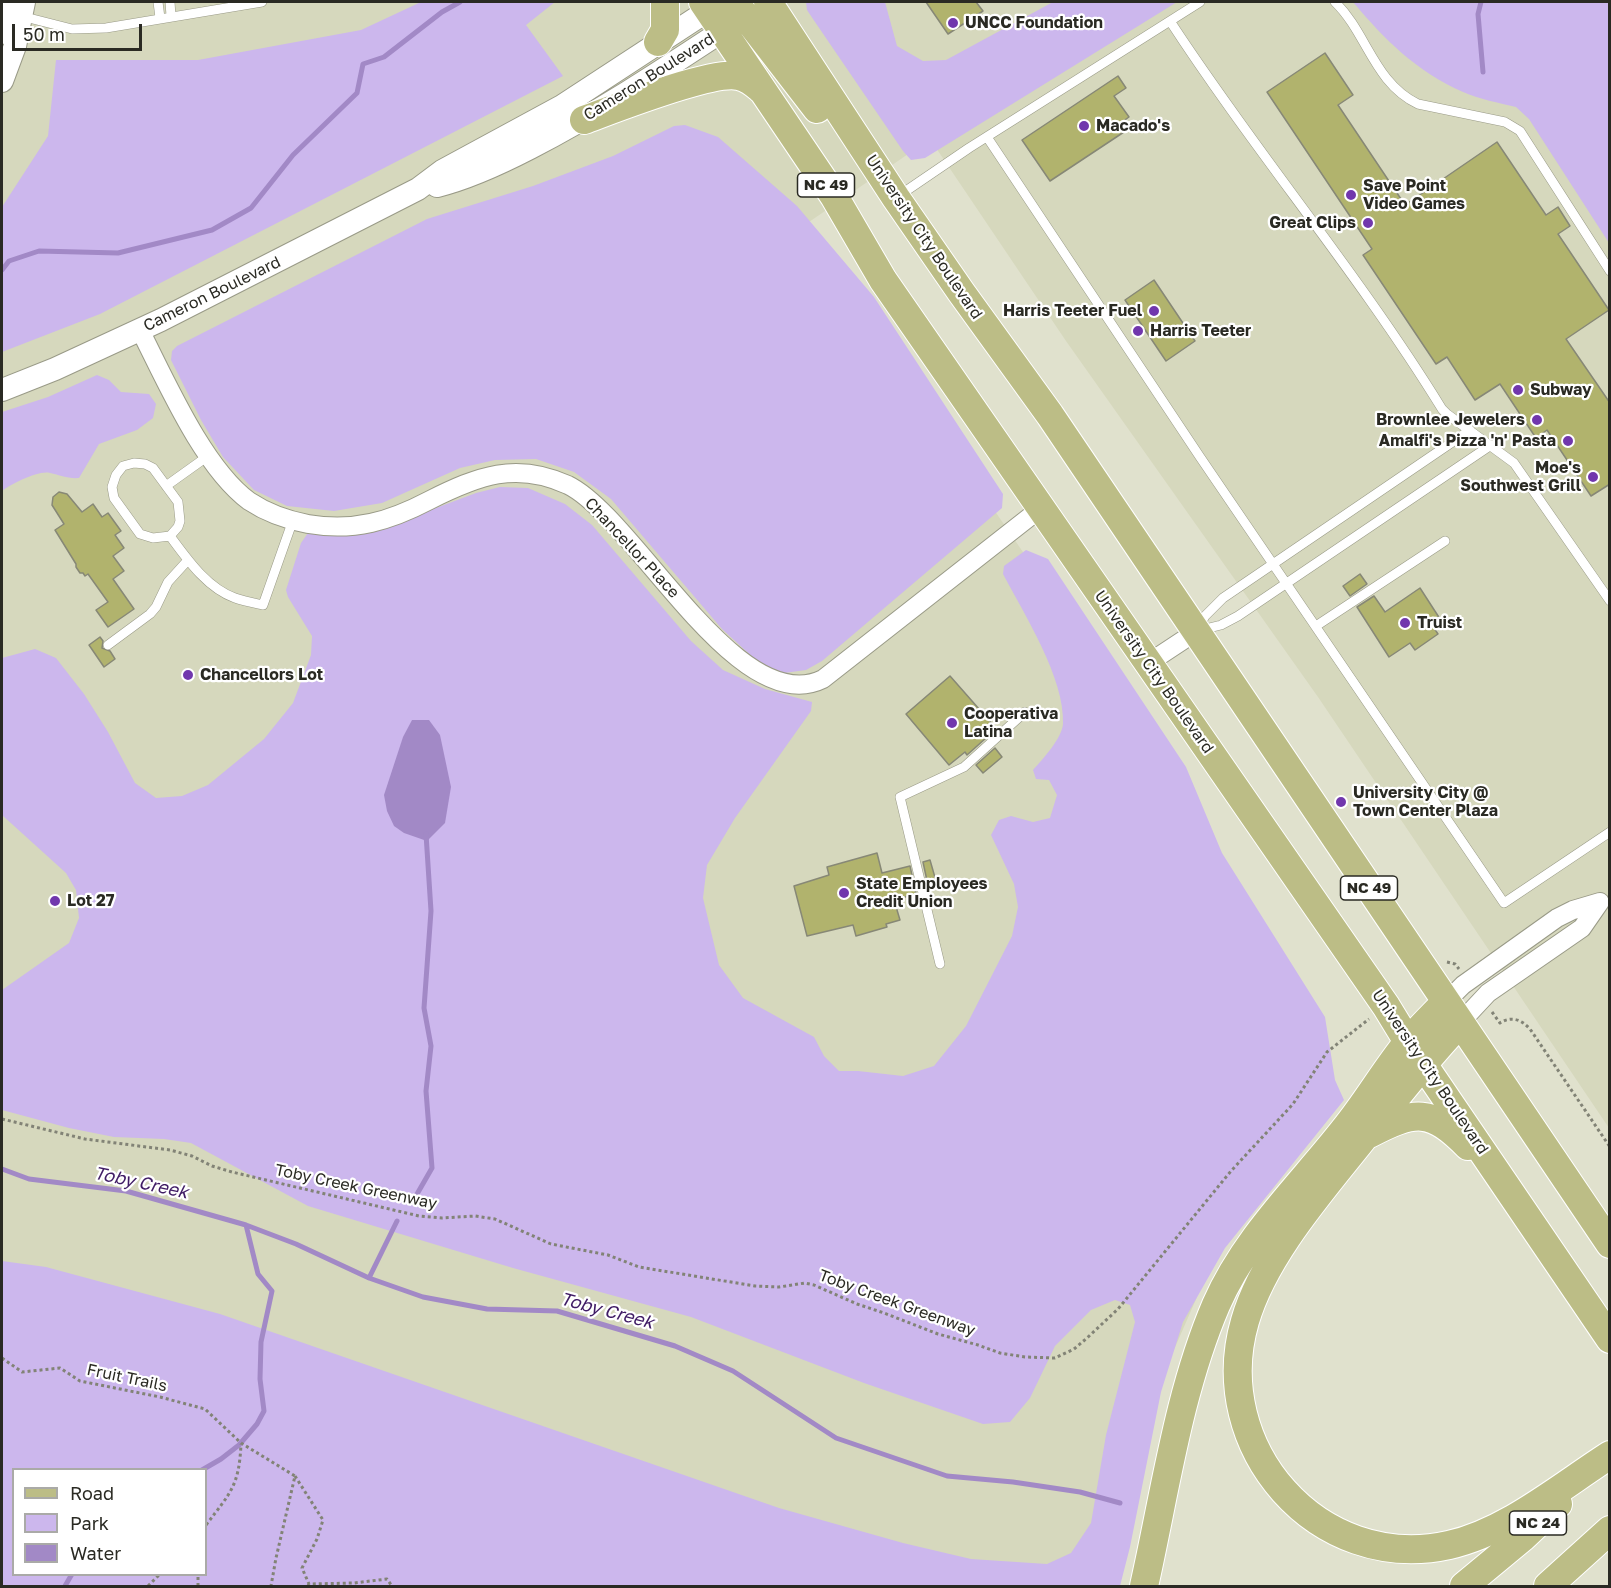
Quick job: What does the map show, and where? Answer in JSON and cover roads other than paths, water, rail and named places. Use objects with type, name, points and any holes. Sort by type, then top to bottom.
[{"type":"main road","points":[[658,42],[665,30],[665,2]]},
{"type":"main road","name":"University City Boulevard","points":[[738,7],[763,92],[834,196],[883,280],[1379,996],[1610,1339]]},
{"type":"main road","name":"University City Boulevard","points":[[738,7],[859,163],[896,198],[1050,415],[1610,1244]]},
{"type":"main road","name":"NC 49","points":[[584,120],[677,88],[726,76],[748,79],[763,92]]},
{"type":"main road","points":[[1144,1587],[1192,1372],[1217,1303],[1230,1278],[1256,1238],[1346,1129],[1453,1012]]},
{"type":"main road","points":[[1416,1052],[1365,1137],[1321,1190],[1258,1285],[1245,1319],[1238,1363],[1239,1394],[1245,1425],[1257,1454],[1272,1478],[1304,1510],[1342,1536],[1386,1548],[1431,1548],[1468,1539],[1500,1526],[1610,1455]]},
{"type":"main road","points":[[1365,1137],[1409,1116],[1439,1121],[1452,1129],[1505,1185]]},
{"type":"main road","name":"NC 24","points":[[1464,1587],[1522,1538],[1610,1455]]},
{"type":"main road","points":[[1548,1587],[1610,1530]]},
{"type":"street","name":"Cameron Boulevard","points":[[2,390],[140,330],[418,189],[442,171],[562,106],[658,42],[738,7]]},
{"type":"street","name":"Cameron Boulevard","points":[[418,189],[463,178],[510,158],[584,120],[638,87],[738,7]]},
{"type":"street","points":[[2,81],[15,46],[10,13]]},
{"type":"street","name":"Chancellor Place","points":[[140,330],[208,456],[248,500],[269,512],[293,520],[332,526],[373,524],[398,515],[460,485],[484,477],[522,472],[544,476],[571,487],[597,506],[726,649],[767,676],[786,683],[810,684],[823,679],[1041,507]]},
{"type":"street","points":[[1147,664],[1197,631]]},
{"type":"street","points":[[1453,1012],[1463,985],[1557,918],[1605,899]]},
{"type":"street","points":[[1453,1012],[1488,993],[1582,928],[1605,899]]},
{"type":"lane","points":[[158,2],[160,18]]},
{"type":"lane","points":[[170,2],[171,16]]},
{"type":"lane","points":[[10,13],[83,30],[171,16],[206,6],[262,2]]},
{"type":"lane","points":[[896,198],[987,137],[1200,2]]},
{"type":"lane","points":[[1335,2],[1353,24],[1383,74],[1395,89],[1407,98],[1418,104],[1504,122],[1520,131],[1610,271]]},
{"type":"lane","points":[[1170,21],[1251,139],[1374,307],[1442,409],[1514,463],[1610,601]]},
{"type":"lane","points":[[987,137],[1194,449],[1504,903],[1609,834]]},
{"type":"lane","points":[[1197,631],[1204,616],[1213,606],[1470,430]]},
{"type":"lane","points":[[1197,631],[1228,622],[1491,445]]},
{"type":"lane","points":[[166,486],[208,456]]},
{"type":"lane","points":[[134,463],[150,466],[166,486],[178,502],[181,514],[178,527],[170,536],[153,538],[140,534],[116,501],[112,492],[113,481],[123,466],[134,463]]},
{"type":"lane","points":[[170,536],[201,575],[224,593],[234,598],[263,605],[293,520]]},
{"type":"lane","points":[[1316,626],[1445,541]]},
{"type":"lane","points":[[108,645],[150,614],[168,582],[188,560]]},
{"type":"lane","points":[[940,964],[900,797],[964,767],[1025,712]]},
{"type":"water","points":[[412,720],[429,720],[440,735],[451,787],[445,823],[427,841],[404,833],[394,826],[387,811],[384,795],[403,737]]},
{"type":"waterway","points":[[2,270],[9,261],[39,251],[118,253],[212,230],[251,208],[293,155],[357,93],[363,64],[384,57],[442,12],[460,2]]},
{"type":"waterway","points":[[1481,2],[1478,14],[1483,72]]},
{"type":"waterway","points":[[413,1201],[432,1168],[426,1091],[431,1046],[424,1008],[431,911],[426,834]]},
{"type":"waterway","name":"Toby Creek","points":[[2,1169],[29,1179],[126,1191],[246,1225],[296,1244],[369,1278],[423,1297],[487,1309],[557,1311],[675,1346],[733,1371],[836,1438],[947,1476],[1013,1482],[1080,1492],[1120,1503]]},
{"type":"waterway","points":[[369,1278],[397,1221]]},
{"type":"waterway","points":[[205,1468],[239,1445],[257,1424],[264,1411],[260,1379],[261,1342],[272,1291],[258,1274],[246,1225]]},
{"type":"waterway","points":[[65,1586],[71,1576]]},
{"type":"place","name":"UNCC Foundation","points":[[953,23]]},
{"type":"place","name":"Macado's","points":[[1084,126]]},
{"type":"place","name":"Save Point Video Games","points":[[1351,195]]},
{"type":"place","name":"Great Clips","points":[[1368,223]]},
{"type":"place","name":"Harris Teeter Fuel","points":[[1154,311]]},
{"type":"place","name":"Harris Teeter","points":[[1138,331]]},
{"type":"place","name":"Subway","points":[[1518,390]]},
{"type":"place","name":"Brownlee Jewelers","points":[[1537,420]]},
{"type":"place","name":"Amalfi's Pizza 'n' Pasta","points":[[1568,441]]},
{"type":"place","name":"Moe's Southwest Grill","points":[[1593,477]]},
{"type":"place","name":"Truist","points":[[1405,623]]},
{"type":"place","name":"Chancellors Lot","points":[[188,675]]},
{"type":"place","name":"Cooperativa Latina","points":[[952,723]]},
{"type":"place","name":"University City @ Town Center Plaza","points":[[1341,802]]},
{"type":"place","name":"State Employees Credit Union","points":[[844,893]]},
{"type":"place","name":"Lot 27","points":[[55,901]]}]
